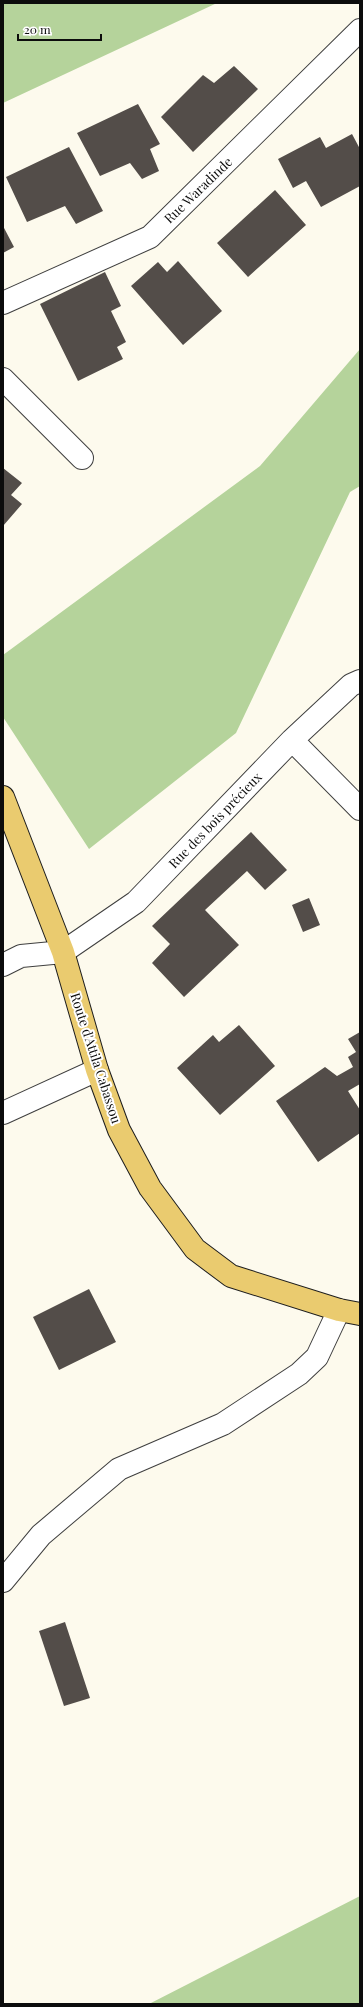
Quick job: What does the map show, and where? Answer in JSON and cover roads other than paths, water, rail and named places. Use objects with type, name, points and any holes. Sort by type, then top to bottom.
[{"type":"main road","name":"Route d'Attila Cabassou","points":[[3,797],[63,952],[97,1070],[120,1130],[150,1188],[194,1249],[231,1276],[339,1310],[360,1314]]},
{"type":"street","name":"Rue Waradinde","points":[[3,302],[150,237],[360,30]]},
{"type":"street","points":[[3,379],[82,458]]},
{"type":"street","name":"Rue des bois précieux","points":[[63,952],[136,902],[292,740],[351,685],[360,681]]},
{"type":"street","points":[[292,740],[360,808]]},
{"type":"street","points":[[3,965],[21,956],[63,952]]},
{"type":"street","points":[[3,1113],[97,1070]]},
{"type":"street","points":[[3,1581],[41,1535],[119,1469],[223,1424],[299,1374],[316,1357],[339,1310]]}]
